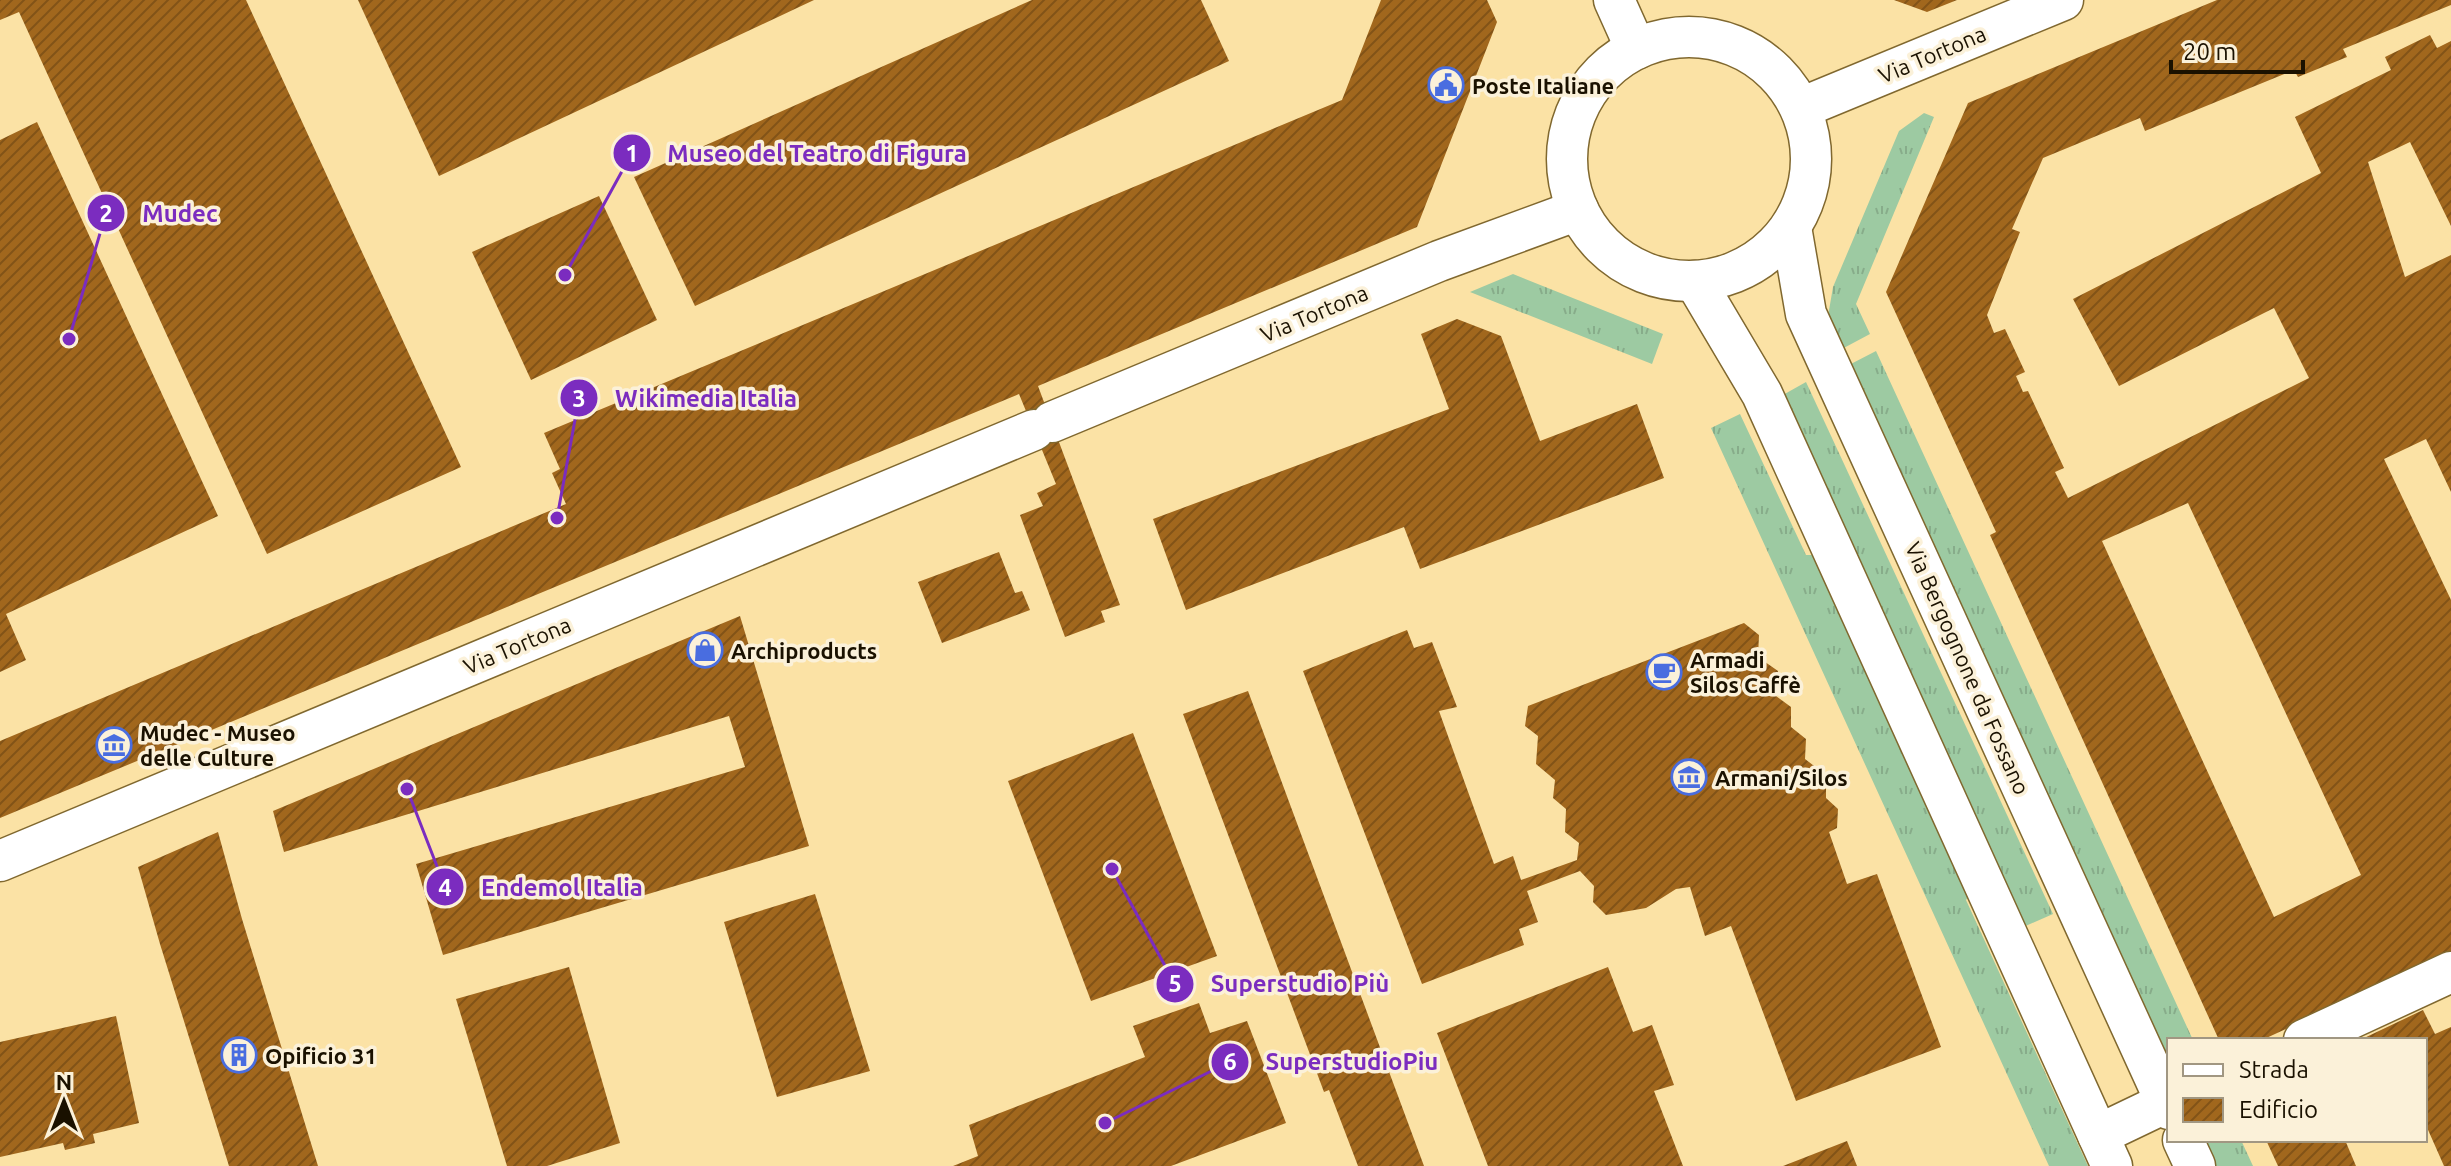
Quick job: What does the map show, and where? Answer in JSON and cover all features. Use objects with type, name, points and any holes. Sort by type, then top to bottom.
[{"type":"street","points":[[1614,0],[1636,49]]},
{"type":"street","name":"Via Tortona","points":[[1801,108],[2063,0]]},
{"type":"street","points":[[1694,37],[1738,46],[1776,72],[1801,108],[1810,135],[1811,176],[1804,203],[1791,227],[1772,249],[1749,266],[1723,276],[1695,281],[1656,276],[1620,260],[1600,243],[1578,210],[1567,168],[1569,138],[1577,110],[1598,77],[1636,49],[1664,40],[1694,37]]},
{"type":"street","name":"Via Tortona","points":[[0,861],[1439,261],[1578,210]]},
{"type":"street","name":"Via Bergognone da Fossano","points":[[1791,227],[1806,314],[2167,1102]]},
{"type":"street","name":"Via Bergognone da Fossano","points":[[1695,281],[1762,394],[2105,1151],[2167,1105]]},
{"type":"street","points":[[2308,1038],[2451,972]]},
{"type":"street","points":[[2184,1142],[2195,1166]]},
{"type":"green space","points":[[1924,113],[1934,117],[1856,304],[1870,334],[1840,350],[1827,322],[1833,287],[1899,131]]},
{"type":"green space","points":[[1513,274],[1663,334],[1652,364],[1470,292]]},
{"type":"green space","points":[[1876,351],[2192,1038],[2167,1038],[2167,1065],[1847,366]]},
{"type":"green space","points":[[1806,382],[2053,914],[2021,928],[1776,399]]},
{"type":"green space","points":[[1740,414],[1806,555],[1822,555],[1974,888],[1966,900],[2088,1166],[2049,1166],[1711,428]]},
{"type":"green space","points":[[2204,1142],[2242,1142],[2253,1166],[2215,1166]]},
{"type":"building","points":[[0,0],[246,0],[461,467],[267,554],[19,12],[0,20]]},
{"type":"building","points":[[358,0],[814,0],[439,176]]},
{"type":"building","points":[[1032,0],[1201,0],[1229,61],[695,306],[634,177]]},
{"type":"building","points":[[1381,0],[1487,0],[1497,22],[1417,227],[1038,386],[1120,605],[1101,611],[1105,622],[1065,637],[1020,515],[1043,506],[1037,493],[1056,484],[1019,394],[0,818],[0,741],[566,504],[552,473],[560,469],[544,433],[1342,100]]},
{"type":"building","points":[[1894,0],[1957,0],[1927,12]]},
{"type":"building","points":[[2217,0],[2451,0],[2451,5],[2343,49],[2347,57],[2298,77],[2294,70],[2145,131],[2140,118],[2043,158],[2012,229],[2020,232],[1987,315],[1994,333],[2005,329],[2025,372],[2016,376],[2023,392],[2028,391],[2064,468],[2055,472],[2068,498],[2309,378],[2274,308],[2119,386],[2073,299],[2321,173],[2295,117],[2391,70],[2385,57],[2430,35],[2437,48],[2451,41],[2451,226],[2410,142],[2368,162],[2405,277],[2451,255],[2451,492],[2426,439],[2384,459],[2451,600],[2451,952],[2266,1038],[2218,1038],[1990,535],[1996,532],[1886,292],[1968,103]],"holes":[[[2188,503],[2361,875],[2274,917],[2102,541]]]},
{"type":"building","points":[[37,122],[218,516],[6,614],[26,660],[0,672],[0,140]]},
{"type":"building","points":[[599,196],[657,320],[531,380],[472,252]]},
{"type":"building","points":[[1457,319],[1501,336],[1540,441],[1637,404],[1664,478],[1420,569],[1404,527],[1186,610],[1153,519],[1449,409],[1421,334]]},
{"type":"building","points":[[999,552],[1015,593],[1022,591],[1030,610],[942,643],[918,582]]},
{"type":"building","points":[[740,616],[809,846],[443,955],[416,864],[745,767],[729,716],[284,852],[273,811]]},
{"type":"building","points":[[1744,623],[1759,635],[1758,657],[1778,671],[1776,696],[1791,707],[1791,727],[1806,739],[1805,759],[1826,775],[1826,798],[1838,809],[1837,828],[1829,832],[1847,884],[1877,874],[1941,1047],[1796,1101],[1731,926],[1705,936],[1690,887],[1676,889],[1646,908],[1606,915],[1593,902],[1594,886],[1580,871],[1527,891],[1538,922],[1519,929],[1524,945],[1422,984],[1303,671],[1407,630],[1414,648],[1432,642],[1457,707],[1439,711],[1494,864],[1513,856],[1521,880],[1577,860],[1579,843],[1565,832],[1566,809],[1553,798],[1555,780],[1536,764],[1538,736],[1525,726],[1528,706]]},
{"type":"building","points":[[1248,691],[1424,1166],[1358,1166],[1329,1090],[1324,1092],[1183,714]]},
{"type":"building","points":[[1133,733],[1217,956],[1091,1001],[1008,781]]},
{"type":"building","name":"Opificio 31","points":[[218,832],[318,1166],[229,1166],[160,944],[138,867]]},
{"type":"building","points":[[815,894],[870,1071],[777,1097],[724,922]]},
{"type":"building","points":[[569,967],[620,1143],[547,1166],[507,1166],[456,999]]},
{"type":"building","points":[[1608,967],[1633,1032],[1652,1025],[1674,1085],[1654,1091],[1683,1166],[1488,1166],[1437,1033]]},
{"type":"building","points":[[1199,1003],[1210,1033],[1247,1021],[1286,1123],[1171,1166],[953,1166],[978,1156],[969,1125],[1145,1057],[1133,1026]]},
{"type":"building","points":[[2423,1010],[2435,1034],[2451,1027],[2451,1166],[2444,1166],[2427,1128],[2427,1038],[2364,1038]]},
{"type":"building","points":[[116,1016],[139,1123],[93,1134],[95,1143],[65,1150],[63,1143],[0,1157],[0,1042]]},
{"type":"building","points":[[1847,1141],[1857,1166],[1783,1166]]},
{"type":"building","points":[[2267,1142],[2346,1142],[2356,1166],[2278,1166]]},
{"type":"place","name":"Poste Italiane","points":[[1446,85]]},
{"type":"place","name":"Museo del Teatro di Figura","points":[[565,275]]},
{"type":"place","name":"Mudec","points":[[69,339]]},
{"type":"place","name":"Wikimedia Italia","points":[[557,518]]},
{"type":"place","name":"Archiproducts","points":[[705,650]]},
{"type":"place","name":"Armadi Silos Caffè","points":[[1664,672]]},
{"type":"place","name":"Mudec - Museo delle Culture","points":[[114,745]]},
{"type":"place","name":"Armani/Silos","points":[[1689,777]]},
{"type":"place","name":"Endemol Italia","points":[[407,789]]},
{"type":"place","name":"Superstudio Più","points":[[1112,869]]},
{"type":"place","name":"Opificio 31","points":[[239,1055]]},
{"type":"place","name":"SuperstudioPiu","points":[[1105,1123]]}]
